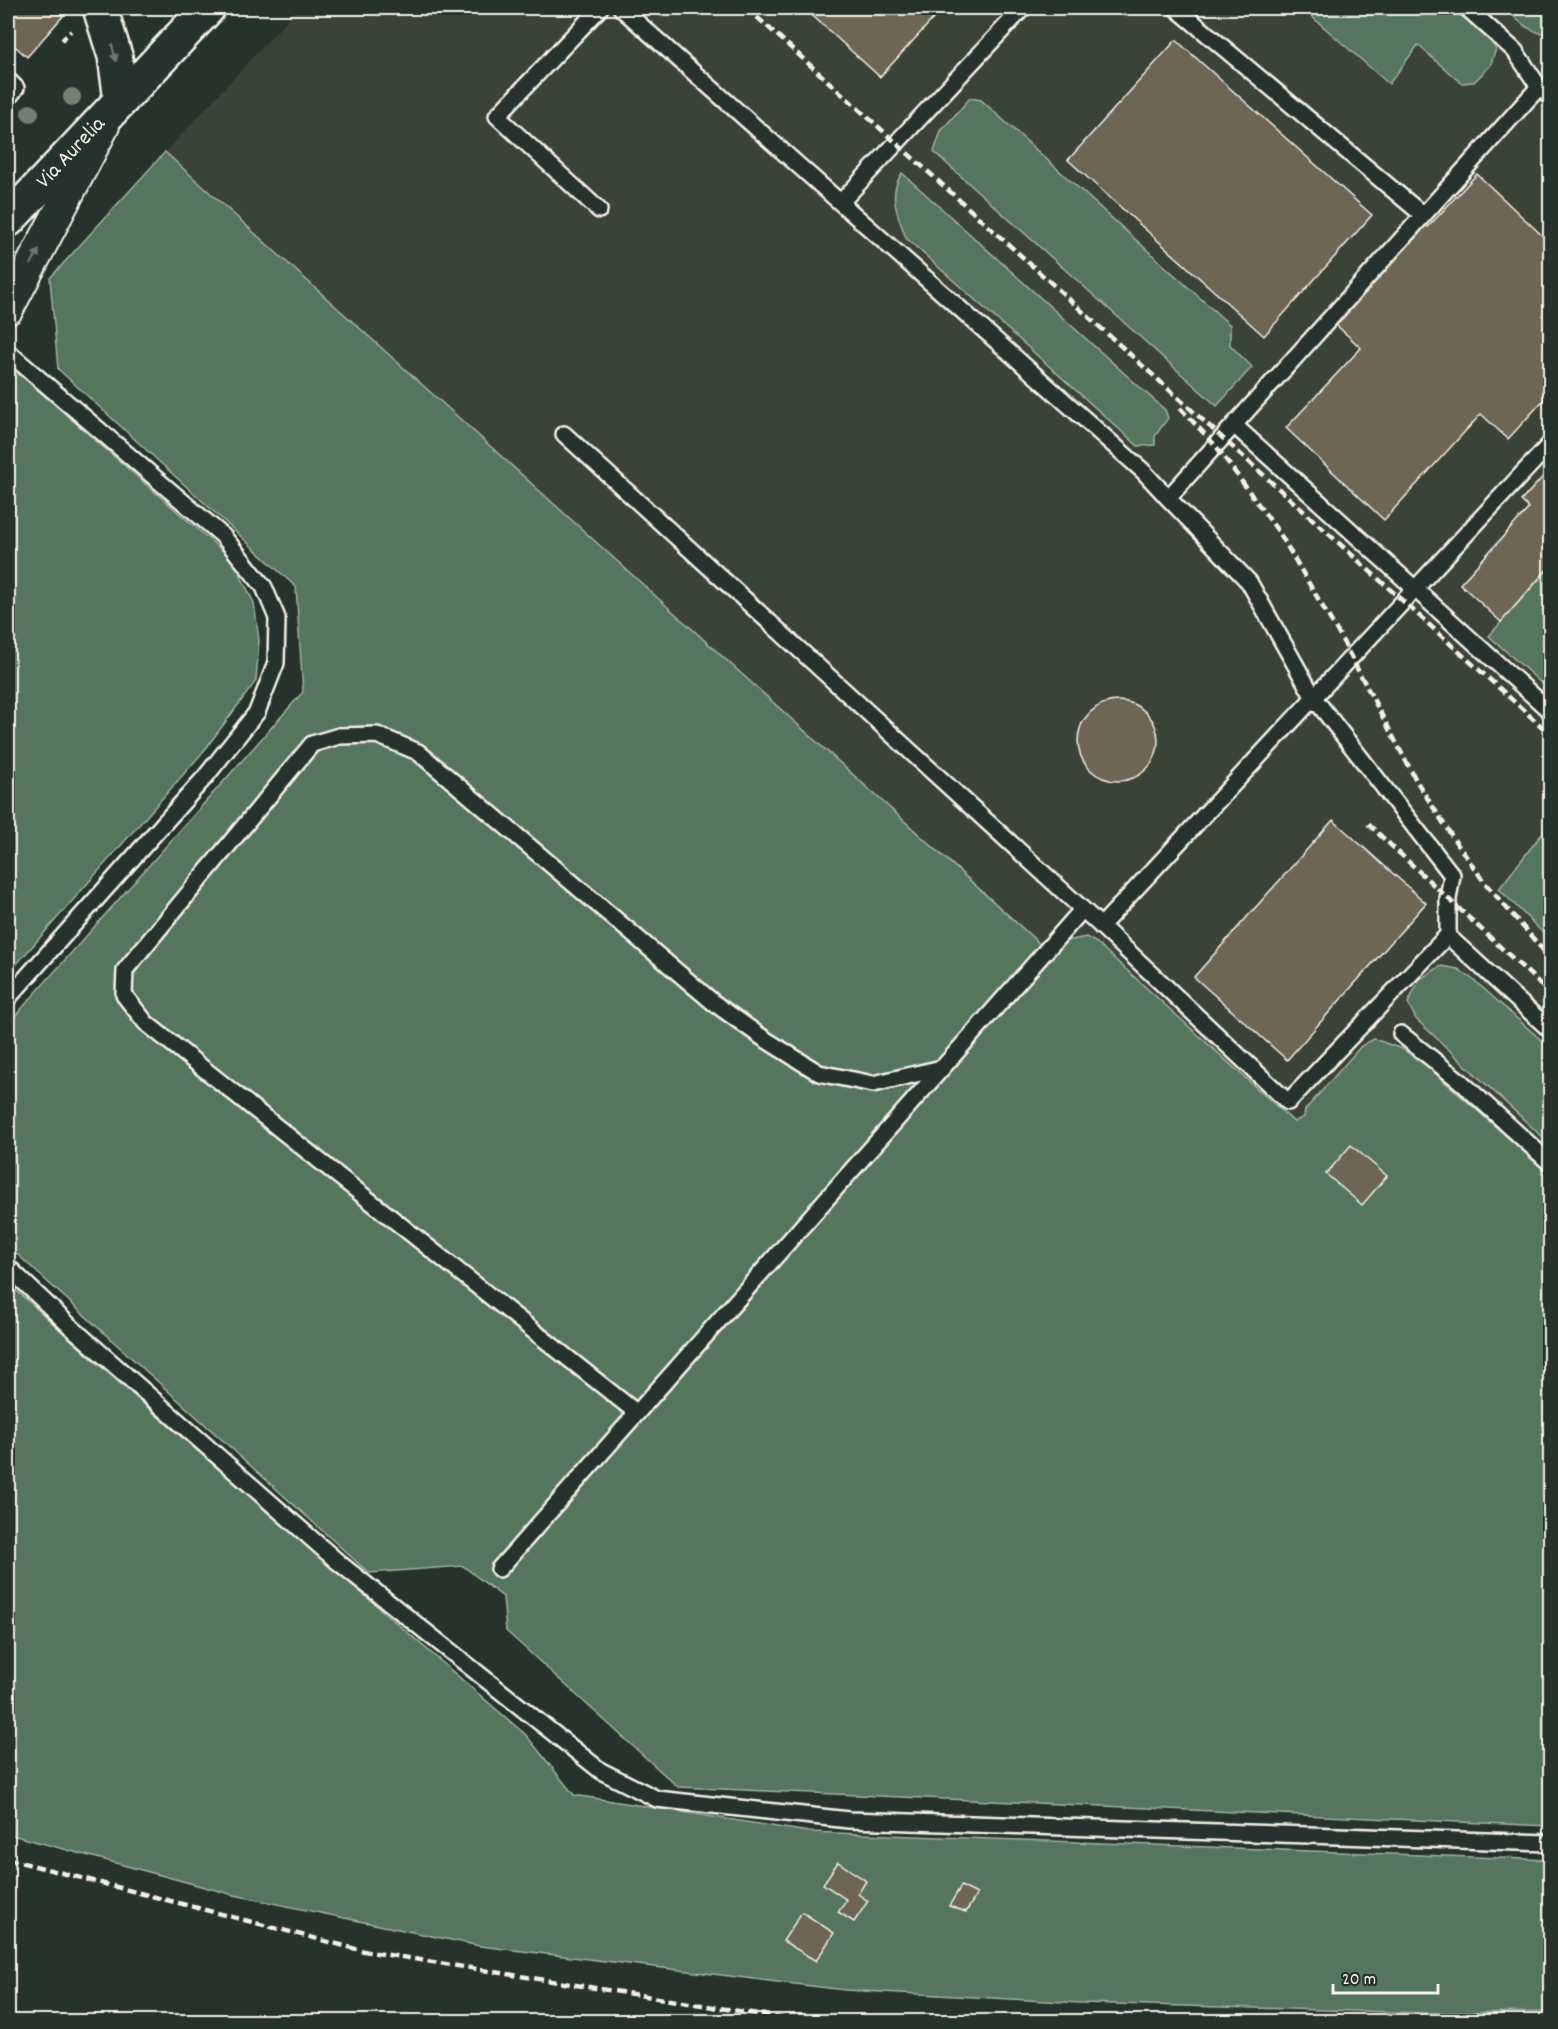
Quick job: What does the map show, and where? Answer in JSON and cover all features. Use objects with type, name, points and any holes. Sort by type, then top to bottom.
[{"type":"main road","points":[[100,8],[115,56],[116,106]]},
{"type":"main road","name":"Via Aurelia","points":[[8,220],[208,8]]},
{"type":"street","points":[[8,309],[116,106]]},
{"type":"lane","points":[[599,210],[497,116],[600,8]]},
{"type":"lane","points":[[621,8],[1143,471],[1249,582],[1314,698],[1452,875],[1448,899],[1448,936],[1551,1030]]},
{"type":"lane","points":[[840,202],[1023,8]]},
{"type":"lane","points":[[1176,8],[1423,215]]},
{"type":"lane","points":[[1168,498],[1423,215],[1545,91],[1515,51],[1467,8]]},
{"type":"lane","points":[[8,80],[16,88],[8,98]]},
{"type":"lane","points":[[8,352],[223,536],[264,587],[277,618],[276,663],[257,712],[206,776],[8,998]]},
{"type":"lane","points":[[1234,425],[1551,711]]},
{"type":"lane","points":[[564,434],[1101,927],[1288,1102],[1448,936]]},
{"type":"lane","points":[[1101,927],[1551,444]]},
{"type":"lane","points":[[637,1413],[146,1023],[124,995],[125,969],[312,744],[339,736],[377,735],[418,752],[714,1003],[763,1038],[819,1073],[873,1084],[942,1068]]},
{"type":"lane","points":[[499,1569],[1082,910]]},
{"type":"lane","points":[[1401,1034],[1460,1081],[1551,1162]]},
{"type":"lane","points":[[8,1267],[70,1326],[338,1562],[601,1771],[657,1799],[849,1820],[1551,1843]]},
{"type":"path","points":[[62,40],[69,33]]},
{"type":"shaded area","points":[[298,8],[1550,8],[1550,1826],[678,1787],[506,1631],[503,1597],[463,1566],[369,1573],[8,1246],[8,1024],[303,692],[296,587],[58,369],[50,278]]},
{"type":"green space","points":[[1302,8],[1452,8],[1487,37],[1496,49],[1490,66],[1474,82],[1461,83],[1418,45],[1389,84]]},
{"type":"green space","points":[[1504,8],[1550,8],[1550,34],[1536,32]]},
{"type":"green space","points":[[970,98],[981,100],[1230,325],[1230,345],[1252,367],[1217,406],[934,152],[941,131]]},
{"type":"green space","points":[[165,152],[1050,953],[1067,941],[1086,937],[1097,943],[1294,1122],[1304,1117],[1305,1110],[1361,1046],[1374,1039],[1402,1049],[1428,1067],[1550,1175],[1550,1826],[678,1787],[506,1631],[503,1597],[463,1566],[369,1573],[8,1246],[8,1024],[303,692],[296,587],[58,369],[50,278]]},
{"type":"green space","points":[[902,173],[1165,410],[1168,418],[1155,436],[1155,445],[1138,446],[906,238],[895,205],[895,189]]},
{"type":"green space","points":[[13,371],[233,560],[254,603],[259,640],[256,681],[203,752],[8,974],[8,378]]},
{"type":"green space","points":[[1550,567],[1550,691],[1489,636]]},
{"type":"green space","points":[[1550,823],[1550,940],[1499,889]]},
{"type":"green space","points":[[1441,966],[1458,969],[1475,981],[1550,1048],[1550,1144],[1416,1019],[1408,1003],[1420,979]]},
{"type":"green space","points":[[8,1283],[118,1382],[526,1735],[574,1795],[809,1832],[1550,1860],[1550,2012],[1425,2013],[1082,2003],[845,1990],[480,1946],[234,1895],[8,1834]]},
{"type":"building","points":[[8,8],[54,8],[63,16],[27,57],[8,40]]},
{"type":"building","points":[[804,8],[943,8],[880,77]]},
{"type":"building","points":[[1176,40],[1372,215],[1264,336],[1068,160]]},
{"type":"building","points":[[1477,174],[1550,243],[1550,393],[1508,439],[1481,414],[1384,520],[1286,428],[1361,348],[1333,322],[1424,224],[1428,227]]},
{"type":"building","points":[[1550,469],[1550,566],[1501,622],[1460,584],[1529,508],[1521,501]]},
{"type":"building","points":[[1118,701],[1133,704],[1146,713],[1155,726],[1158,741],[1155,756],[1146,769],[1133,778],[1118,781],[1103,778],[1090,769],[1081,756],[1078,741],[1081,726],[1090,713],[1103,704]]},
{"type":"building","points":[[1333,820],[1426,903],[1287,1060],[1194,977]]},
{"type":"building","points":[[1351,1145],[1387,1176],[1362,1205],[1326,1174]]},
{"type":"building","points":[[838,1862],[866,1881],[858,1894],[868,1901],[854,1922],[838,1912],[847,1900],[823,1884]]},
{"type":"building","points":[[961,1886],[977,1894],[966,1912],[949,1906]]},
{"type":"building","points":[[802,1912],[834,1933],[816,1961],[783,1941]]},
{"type":"railway","points":[[747,8],[1550,734]]},
{"type":"railway","points":[[1180,408],[1216,446],[1280,534],[1340,636],[1417,782],[1455,841],[1485,883],[1550,958]]},
{"type":"railway","points":[[1368,824],[1550,993]]},
{"type":"railway","points":[[8,1859],[364,1951],[801,2021],[839,2022]]}]
